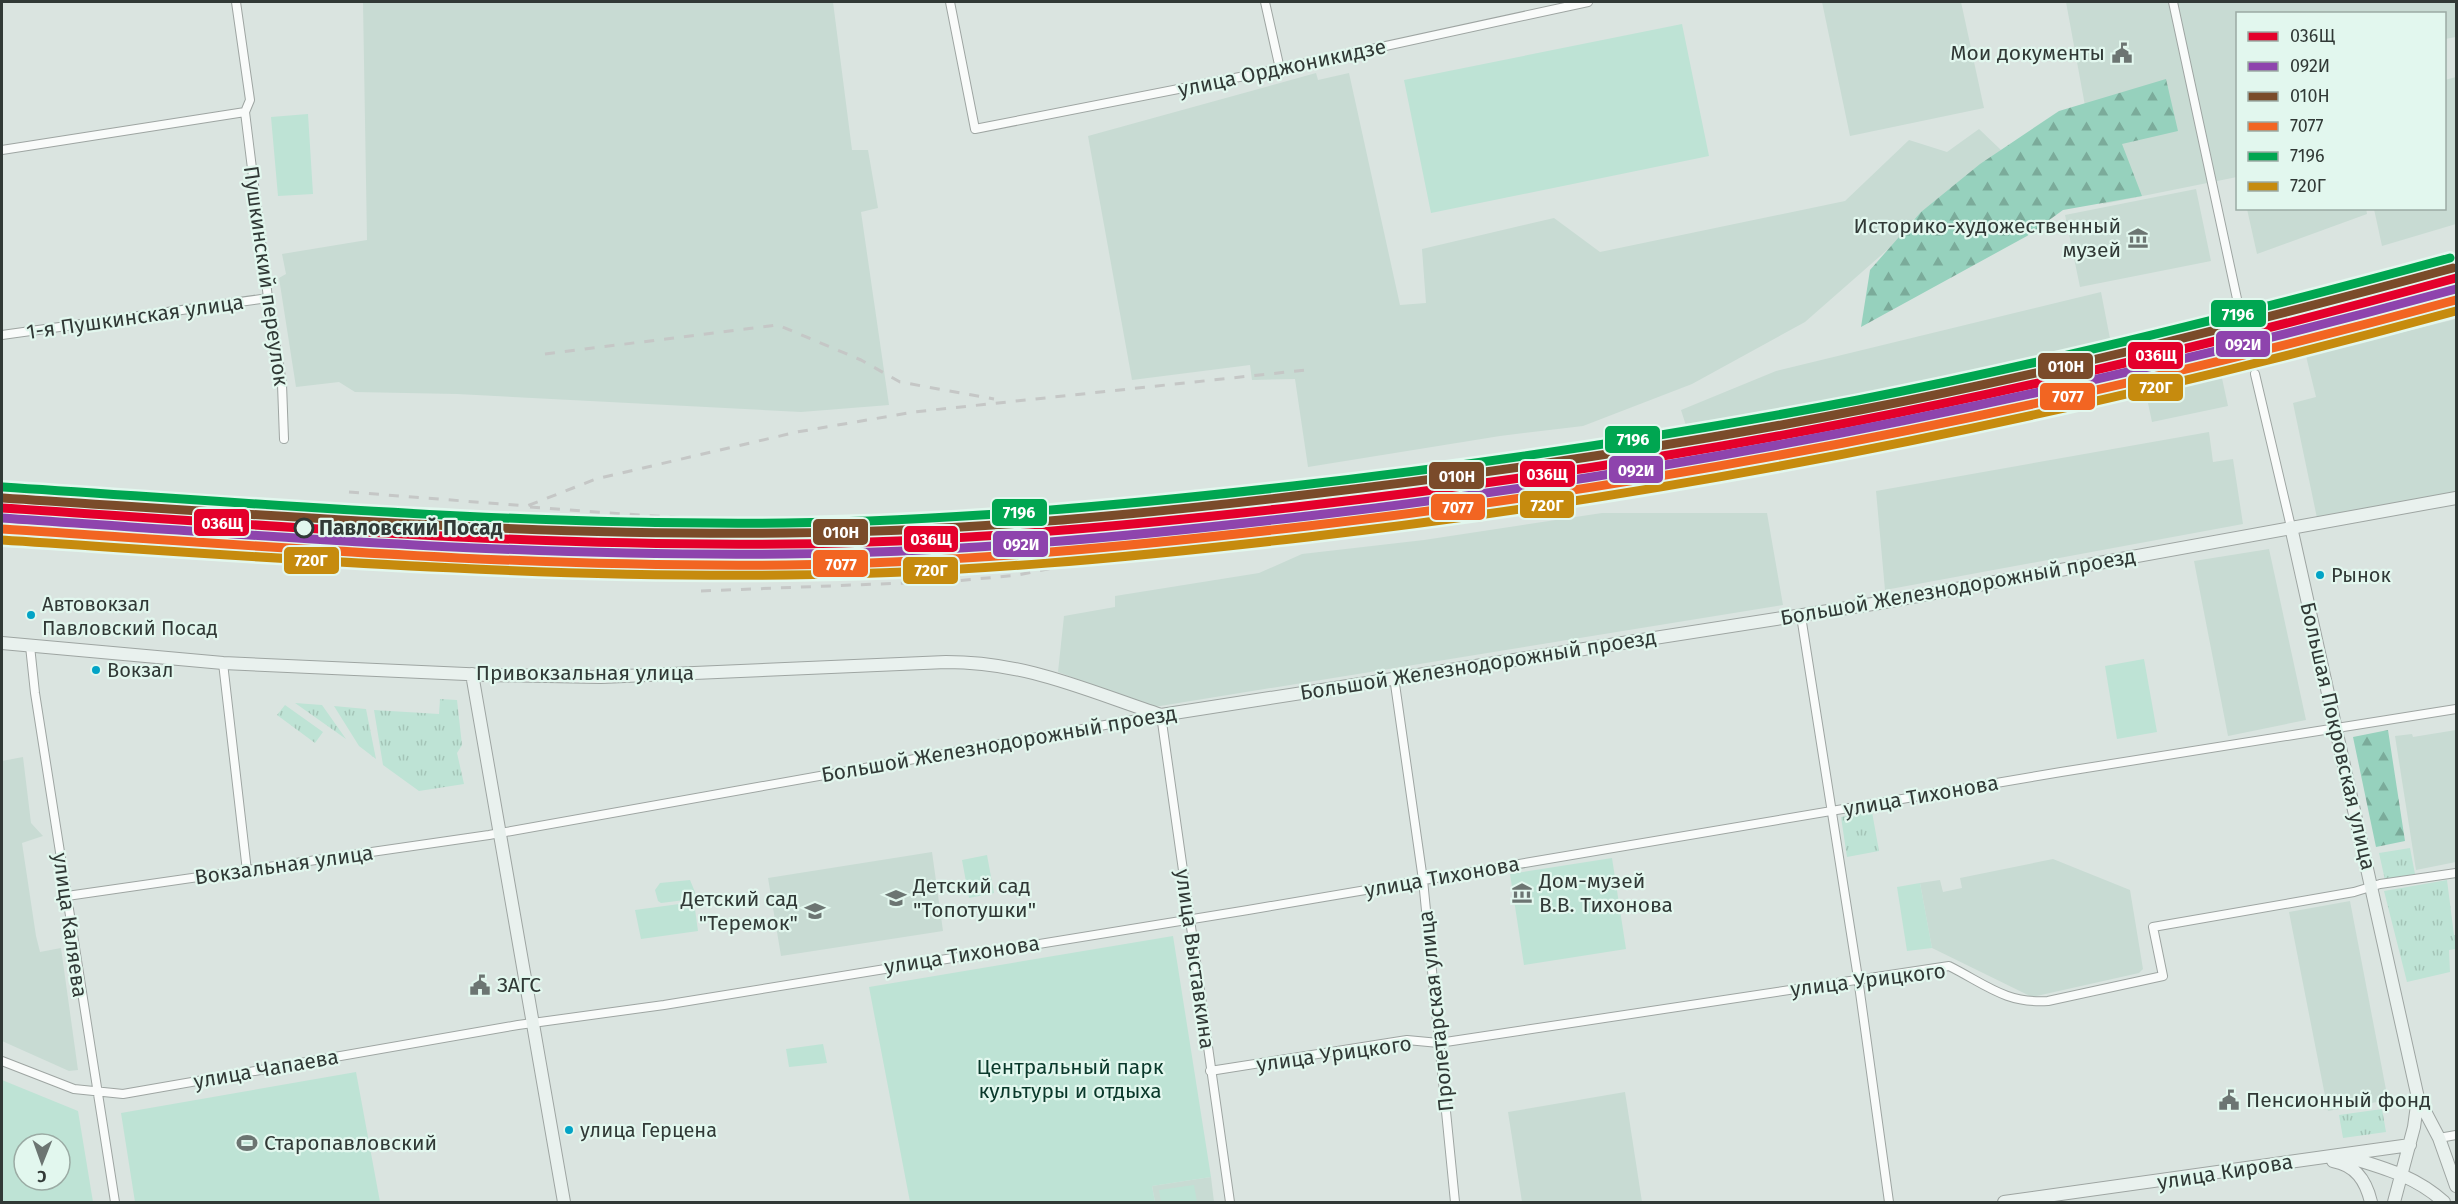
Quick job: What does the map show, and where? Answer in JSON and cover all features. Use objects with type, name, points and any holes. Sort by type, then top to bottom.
[{"type":"main road","name":"Большой Железнодорожный проезд","points":[[1161,715],[1394,677],[1801,616],[2457,498]]},
{"type":"main road","name":"Большая Покровская улица","points":[[2291,527],[2373,887],[2418,1098]]},
{"type":"main road","name":"Привокзальная улица","points":[[2,643],[223,663],[601,677],[946,662],[991,663],[1047,675],[1161,715]]},
{"type":"main road","points":[[472,674],[564,1203]]},
{"type":"main road","points":[[2418,1098],[2439,1138],[2457,1186]]},
{"type":"main road","points":[[2394,1203],[2410,1145],[2418,1098]]},
{"type":"main road","name":"улица Кирова","points":[[2004,1203],[2410,1145]]},
{"type":"main road","points":[[2341,1155],[2403,1175],[2425,1185],[2444,1203]]},
{"type":"main road","points":[[2317,1158],[2342,1163],[2353,1169],[2364,1181],[2371,1203]]},
{"type":"street","name":"Пушкинский переулок","points":[[236,2],[250,100],[245,112],[268,298],[282,384],[284,439]]},
{"type":"street","name":"улица Орджоникидзе","points":[[950,2],[975,129],[1280,69],[1588,2]]},
{"type":"street","points":[[1264,2],[1280,69]]},
{"type":"street","points":[[2173,2],[2239,308]]},
{"type":"street","points":[[2,150],[245,112]]},
{"type":"street","name":"1-я Пушкинская улица","points":[[2,335],[268,298]]},
{"type":"street","name":"Большая Покровская улица","points":[[2255,374],[2291,527]]},
{"type":"street","points":[[1801,616],[1858,978],[1889,1203]]},
{"type":"street","name":"улица Каляева","points":[[30,646],[35,693],[115,1203]]},
{"type":"street","points":[[223,663],[248,871]]},
{"type":"street","name":"Пролетарская улица","points":[[1394,677],[1423,880],[1455,1203]]},
{"type":"street","name":"улица Тихонова","points":[[534,1023],[664,1005],[2336,727],[2457,709]]},
{"type":"street","name":"Большой Железнодорожный проезд","points":[[500,832],[1161,715]]},
{"type":"street","name":"улица Выставкина","points":[[1161,715],[1230,1203]]},
{"type":"street","name":"Вокзальная улица","points":[[67,896],[500,832]]},
{"type":"street","name":"улица Урицкого","points":[[1210,1071],[1407,1040],[1439,1043],[1949,966],[2010,999],[2029,1002],[2048,1001],[2163,976],[2153,927],[2457,873]]},
{"type":"street","name":"улица Чапаева","points":[[2,1060],[60,1085],[97,1093],[137,1091],[534,1023]]},
{"type":"street","points":[[2439,1138],[2457,1135]]},
{"type":"shaded area","points":[[363,2],[833,2],[852,150],[868,150],[878,208],[861,212],[889,405],[801,412],[457,394],[355,392],[339,382],[296,387],[279,278],[286,274],[282,254],[367,240]]},
{"type":"shaded area","points":[[1822,2],[1961,2],[1984,108],[1850,136]]},
{"type":"shaded area","points":[[2066,2],[2456,2],[2456,37],[2446,39],[2446,12],[2236,12],[2236,177],[2103,204]]},
{"type":"shaded area","points":[[1316,73],[1318,80],[1349,73],[1400,305],[1426,303],[1422,249],[1554,218],[1600,252],[1845,201],[1909,140],[1947,152],[1979,129],[2001,150],[1805,322],[1692,384],[1583,426],[1500,436],[1308,467],[1295,379],[1252,380],[1250,365],[1132,380],[1088,136]]},
{"type":"shaded area","points":[[2456,77],[2456,224],[2382,246],[2374,210],[2446,210],[2446,80]]},
{"type":"shaded area","name":"Историко-художественный музей","points":[[2196,189],[2211,261],[2080,287],[2065,215]]},
{"type":"shaded area","points":[[2247,210],[2366,210],[2367,214],[2257,254]]},
{"type":"shaded area","points":[[2101,292],[2112,349],[1855,407],[1690,438],[1681,410],[1776,371]]},
{"type":"shaded area","points":[[2456,319],[2456,494],[2317,518],[2293,403],[2316,397],[2306,356]]},
{"type":"shaded area","points":[[2220,369],[2228,406],[2152,422],[2144,384]]},
{"type":"shaded area","points":[[2209,432],[2213,462],[2233,459],[2243,524],[1885,590],[1876,491]]},
{"type":"shaded area","points":[[1602,513],[1767,513],[1783,605],[1154,707],[1058,672],[1064,616],[1115,607],[1115,596],[1259,573],[1302,554],[1424,540]]},
{"type":"shaded area","points":[[2269,549],[2306,720],[2228,736],[2194,561]]},
{"type":"shaded area","points":[[2456,730],[2456,862],[2416,870],[2395,736],[2412,734],[2413,737]]},
{"type":"shaded area","points":[[23,757],[31,823],[43,836],[22,843],[36,936],[40,952],[61,948],[78,1070],[69,1071],[2,1041],[2,761]]},
{"type":"shaded area","points":[[932,852],[943,931],[781,956],[768,878]]},
{"type":"shaded area","points":[[2053,859],[2130,890],[2143,969],[2139,973],[2032,997],[1932,948],[1920,883],[1940,880],[1943,892],[1962,888],[1960,878]]},
{"type":"shaded area","points":[[2350,901],[2388,1100],[2328,1111],[2289,912]]},
{"type":"shaded area","points":[[1625,1092],[1642,1202],[1522,1202],[1508,1112]]},
{"type":"shaded area","points":[[1211,1177],[1214,1202],[1155,1202],[1152,1186]]},
{"type":"green space","points":[[1682,24],[1709,156],[1431,213],[1404,80]]},
{"type":"green space","points":[[2166,79],[2178,131],[2122,144],[2142,196],[2063,210],[2027,236],[1861,327],[1870,270],[1921,212],[1980,164],[2059,111]]},
{"type":"green space","points":[[308,114],[313,194],[278,196],[271,117]]},
{"type":"green space","points":[[2144,659],[2157,732],[2117,739],[2105,666]]},
{"type":"green space","points":[[440,699],[457,700],[462,745],[457,753],[464,784],[419,791],[383,765],[374,710],[439,714]]},
{"type":"green space","points":[[295,703],[322,705],[346,739]]},
{"type":"green space","points":[[285,705],[323,732],[315,743],[277,715]]},
{"type":"green space","points":[[334,706],[366,709],[376,759],[359,746]]},
{"type":"green space","points":[[2388,730],[2405,841],[2376,847],[2353,737]]},
{"type":"green space","points":[[1872,812],[1879,851],[1847,857],[1841,817]]},
{"type":"green space","points":[[2410,848],[2415,874],[2385,880],[2379,853]]},
{"type":"green space","points":[[987,855],[994,893],[969,898],[962,860]]},
{"type":"green space","points":[[1612,858],[1626,949],[1524,965],[1510,874]]},
{"type":"green space","points":[[690,880],[695,892],[693,899],[661,903],[658,901],[655,890],[660,883]]},
{"type":"green space","points":[[2447,880],[2454,935],[2456,935],[2456,949],[2449,950],[2450,972],[2407,982],[2384,891]]},
{"type":"green space","points":[[1920,883],[1932,948],[1907,951],[1897,887]]},
{"type":"green space","points":[[694,902],[698,931],[641,939],[635,910]]},
{"type":"green space","name":"Центральный парк культуры и отдыха","points":[[1173,936],[1211,1177],[1152,1186],[1155,1202],[910,1202],[869,987]]},
{"type":"green space","points":[[823,1044],[827,1063],[789,1067],[786,1049]]},
{"type":"green space","name":"Старопавловский","points":[[356,1072],[380,1202],[135,1202],[121,1113]]},
{"type":"green space","points":[[2,1080],[78,1111],[93,1202],[2,1202]]},
{"type":"green space","points":[[2382,1109],[2386,1132],[2343,1138],[2339,1115]]},
{"type":"green space","points":[[1194,1185],[1197,1202],[1161,1202],[1159,1190]]},
{"type":"railway","points":[[545,354],[778,325],[861,360],[900,382],[994,399]]},
{"type":"railway","points":[[349,492],[527,506],[596,479],[797,432],[914,412],[1306,370]]},
{"type":"railway","points":[[1119,509],[1309,487]]},
{"type":"railway","points":[[530,507],[691,518],[812,522],[1128,509]]},
{"type":"railway","points":[[2,534],[75,534]]},
{"type":"railway","points":[[701,591],[956,581],[1018,575],[1112,556]]},
{"type":"transit line","name":"7196","points":[[3,487],[296,507],[589,521],[687,523],[849,522],[1103,506],[1435,468],[1577,448],[1788,413],[1933,385],[2082,352],[2450,258]]},
{"type":"transit line","name":"010Н","points":[[3,498],[394,523],[688,533],[913,530],[1104,516],[1366,488],[1578,459],[1790,423],[1935,395],[2084,362],[2453,268]]},
{"type":"transit line","name":"036Щ","points":[[2,508],[394,534],[688,544],[850,543],[1105,527],[1438,489],[1651,458],[1792,433],[1937,405],[2086,372],[2456,278]]},
{"type":"transit line","name":"092И","points":[[2,518],[394,544],[688,554],[851,553],[982,547],[1113,537],[1454,498],[1743,452],[1887,424],[2172,362],[2456,289]]},
{"type":"transit line","name":"7077","points":[[2,529],[296,549],[492,559],[688,565],[851,564],[1113,547],[1454,508],[1743,462],[2029,405],[2172,372],[2456,300]]},
{"type":"transit line","name":"720Г","points":[[2,540],[394,565],[688,575],[851,574],[982,568],[1113,558],[1454,519],[1743,473],[2029,416],[2172,383],[2456,311]]},
{"type":"place","name":"Мои документы","points":[[2122,53]]},
{"type":"place","name":"Историко-художественный музей","points":[[2138,238]]},
{"type":"place","name":"Павловский Посад","points":[[304,528]]},
{"type":"place","name":"Рынок","points":[[2320,575]]},
{"type":"place","name":"Автовокзал Павловский Посад","points":[[31,615]]},
{"type":"place","name":"Вокзал","points":[[96,670]]},
{"type":"place","name":"Дом-музей В.В. Тихонова","points":[[1522,893]]},
{"type":"place","name":"Детский сад \"Топотушки\"","points":[[896,898]]},
{"type":"place","name":"Детский сад \"Теремок\"","points":[[815,911]]},
{"type":"place","name":"ЗАГС","points":[[480,985]]},
{"type":"place","name":"Пенсионный фонд","points":[[2229,1100]]},
{"type":"place","name":"улица Герцена","points":[[569,1130]]},
{"type":"place","name":"Старопавловский","points":[[247,1143]]}]
